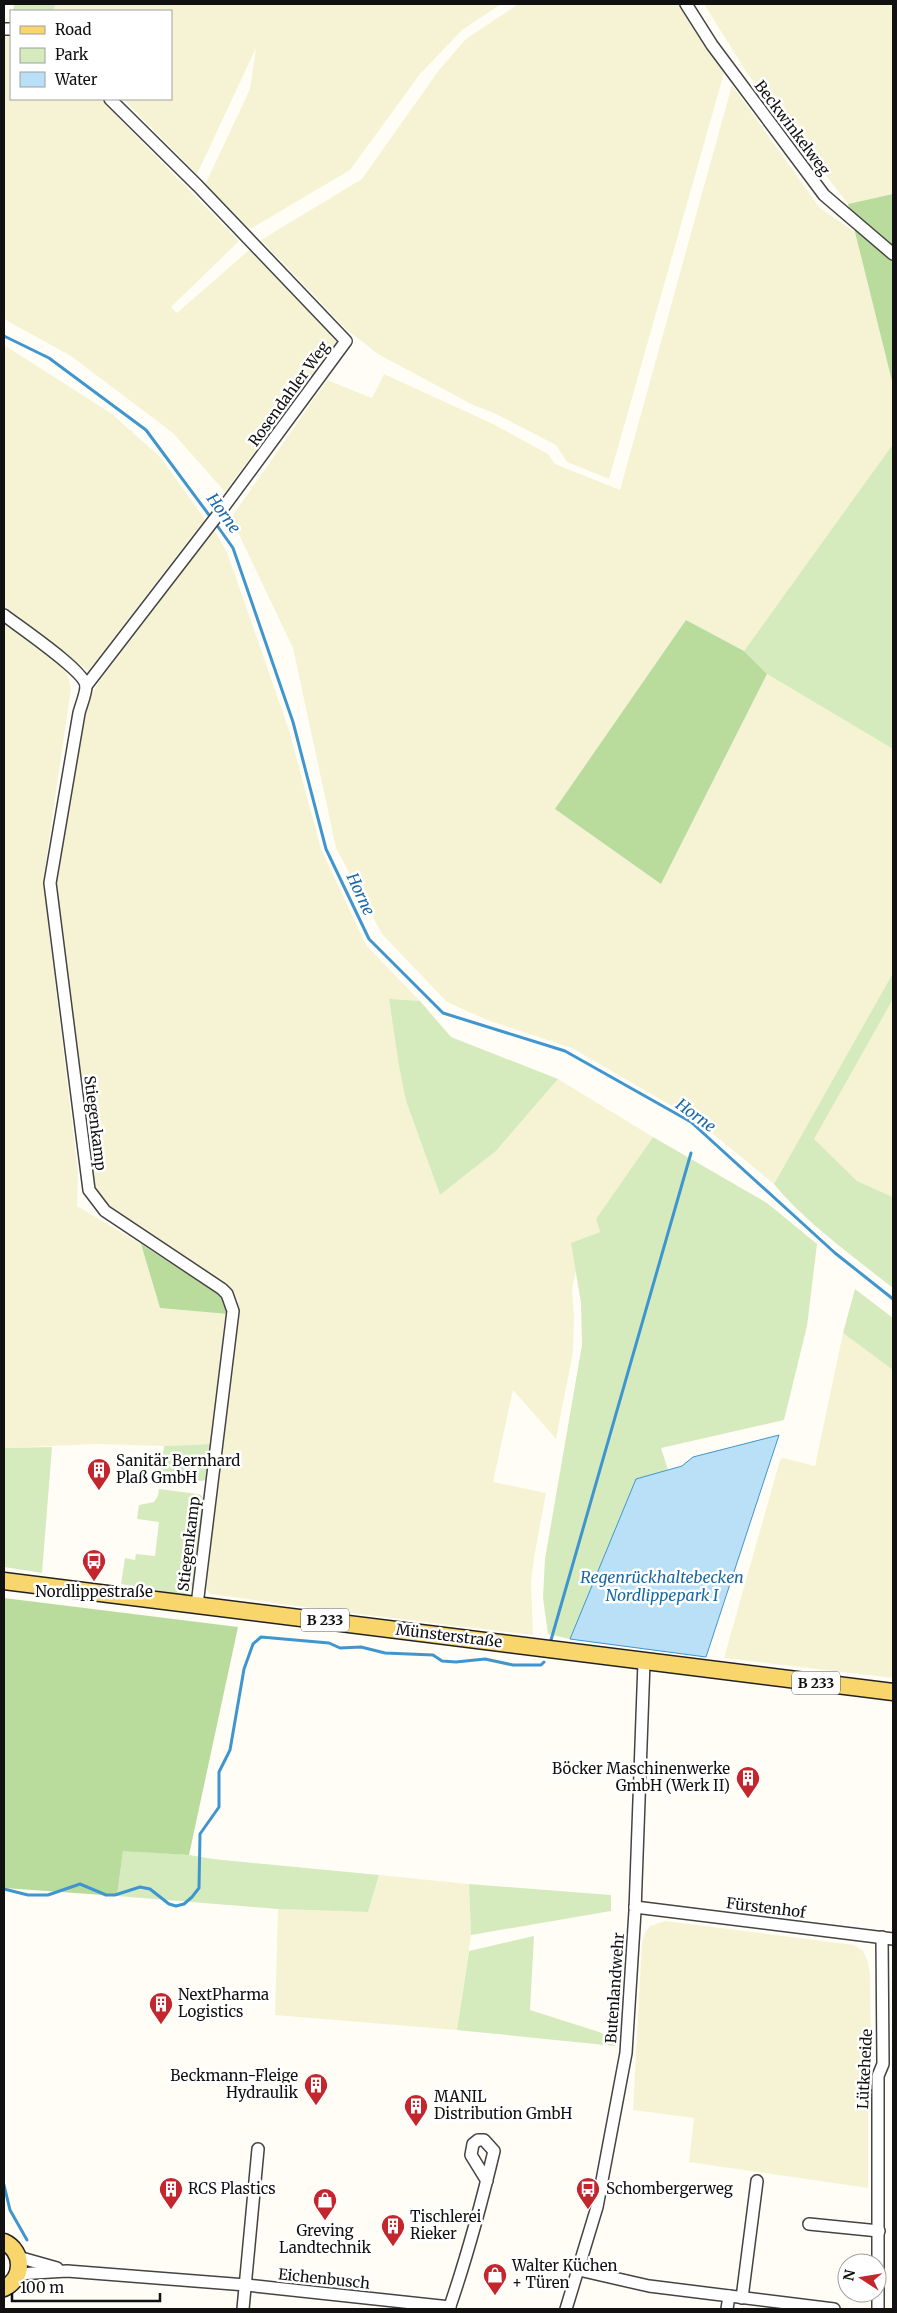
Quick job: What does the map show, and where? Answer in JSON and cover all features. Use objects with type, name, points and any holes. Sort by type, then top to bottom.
[{"type":"main road","name":"Münsterstraße","points":[[4,1581],[893,1692]]},
{"type":"main road","points":[[4,2242],[13,2248],[18,2257],[8,2286]]},
{"type":"street","name":"Beckwinkelweg","points":[[686,4],[712,45],[824,195],[893,254]]},
{"type":"street","name":"Rosendahler Weg","points":[[86,686],[220,512],[346,341],[198,186],[111,100]]},
{"type":"street","points":[[4,615],[66,661],[83,678],[86,686]]},
{"type":"street","name":"Stiegenkamp","points":[[86,686],[79,713],[50,883],[89,1190],[105,1211],[222,1289],[231,1303],[233,1311],[197,1604]]},
{"type":"street","name":"Butenlandwehr","points":[[566,2309],[597,2207],[626,2053],[635,1907],[644,1662]]},
{"type":"street","name":"Fürstenhof","points":[[635,1907],[887,1938]]},
{"type":"street","name":"Lütkeheide","points":[[878,2309],[878,2076],[888,2064],[887,1938]]},
{"type":"street","points":[[243,2309],[258,2149]]},
{"type":"street","name":"Eichenbusch","points":[[18,2257],[63,2270],[246,2285],[450,2308],[468,2255],[487,2181]]},
{"type":"street","points":[[742,2298],[758,2181]]},
{"type":"street","points":[[809,2224],[879,2231]]},
{"type":"street","name":"Eichenbusch","points":[[8,2286],[63,2270]]},
{"type":"street","points":[[579,2270],[648,2286],[834,2309]]},
{"type":"street","points":[[727,2309],[729,2296]]},
{"type":"shaded area","points":[[56,4],[501,4],[462,30],[420,74],[350,170],[250,229],[205,185],[250,89],[256,48],[197,174],[124,100],[172,100],[172,10],[53,10]]},
{"type":"shaded area","points":[[518,4],[683,4],[724,73],[609,479],[567,462],[556,445],[494,413],[473,405],[378,354],[346,329],[261,240],[362,179],[439,70],[466,39]]},
{"type":"shaded area","points":[[704,4],[893,4],[893,194],[848,204],[747,73]]},
{"type":"shaded area","points":[[4,35],[10,36],[10,100],[101,100],[239,241],[171,307],[177,313],[249,250],[338,341],[225,492],[173,433],[71,356],[4,319]]},
{"type":"shaded area","points":[[732,85],[820,208],[855,232],[893,385],[893,444],[744,651],[686,620],[661,884],[767,674],[893,749],[893,973],[774,1184],[696,1120],[572,1048],[487,1020],[447,1002],[382,934],[336,848],[293,648],[231,518],[327,380],[372,398],[384,374],[493,424],[548,454],[555,464],[620,490]]},
{"type":"shaded area","points":[[4,345],[112,414],[160,457],[205,519],[88,671],[4,606]]},
{"type":"shaded area","points":[[214,530],[227,552],[289,730],[321,849],[366,945],[420,1001],[389,1000],[406,1101],[440,1195],[496,1151],[558,1079],[653,1137],[596,1219],[600,1232],[572,1243],[577,1268],[572,1288],[574,1317],[573,1352],[556,1439],[513,1390],[493,1482],[546,1493],[531,1582],[533,1635],[211,1594],[205,1588],[239,1310],[238,1301],[233,1291],[225,1284],[118,1215],[100,1197],[96,1188],[92,1178],[56,884],[84,708],[98,683]]},
{"type":"shaded area","points":[[4,621],[62,665],[68,676],[71,688],[43,882],[78,1172],[77,1206],[141,1244],[160,1308],[228,1314],[212,1444],[164,1446],[96,1444],[4,1448]]},
{"type":"shaded area","points":[[893,999],[893,1197],[857,1181],[813,1139]]},
{"type":"shaded area","points":[[843,1333],[893,1370],[893,1678],[724,1658],[780,1460],[783,1458],[815,1466]]},
{"type":"shaded area","points":[[379,1875],[469,1884],[471,1935],[457,2030],[275,2015],[278,1909],[368,1912]]},
{"type":"shaded area","points":[[665,1921],[854,1945],[863,1951],[868,1962],[870,1975],[871,2055],[868,2071],[868,2188],[689,2162],[694,2118],[633,2110],[642,1942],[650,1926]]},
{"type":"green space","points":[[14,4],[56,4],[53,10],[13,10]]},
{"type":"green space","points":[[893,194],[893,385],[848,204]]},
{"type":"green space","points":[[893,444],[893,749],[767,674],[744,651]]},
{"type":"green space","points":[[686,620],[744,651],[767,674],[661,884],[555,809]]},
{"type":"green space","points":[[893,973],[893,999],[814,1139],[857,1181],[893,1197],[893,1288],[800,1212],[774,1184]]},
{"type":"green space","points":[[389,999],[420,1001],[451,1037],[558,1079],[496,1151],[440,1195],[406,1101]]},
{"type":"green space","points":[[653,1137],[767,1203],[817,1244],[807,1326],[784,1420],[661,1448],[668,1470],[636,1480],[570,1639],[548,1634],[543,1598],[545,1559],[582,1345],[581,1303],[571,1243],[600,1232],[596,1219]]},
{"type":"green space","points":[[141,1244],[218,1294],[226,1304],[228,1314],[160,1308]]},
{"type":"green space","points":[[855,1289],[893,1318],[893,1370],[843,1333]]},
{"type":"green space","points":[[212,1444],[208,1478],[203,1481],[160,1478],[164,1446]]},
{"type":"green space","points":[[52,1447],[42,1573],[4,1567],[4,1448]]},
{"type":"green space","points":[[159,1489],[198,1494],[202,1496],[204,1501],[193,1586],[190,1592],[185,1595],[121,1584],[125,1558],[135,1560],[136,1554],[155,1556],[159,1522],[137,1519],[139,1505],[154,1502],[158,1496]]},
{"type":"green space","points":[[4,1598],[238,1627],[189,1855],[123,1851],[117,1896],[4,1888]]},
{"type":"green space","points":[[123,1850],[379,1875],[368,1912],[278,1909],[117,1896]]},
{"type":"green space","points":[[469,1884],[611,1895],[611,1911],[471,1935]]},
{"type":"green space","points":[[534,1936],[530,2010],[599,2032],[616,2041],[615,2046],[457,2030],[469,1951]]},
{"type":"water","name":"Regenrückhaltebecken Nordlippepark I","points":[[779,1435],[706,1657],[570,1639],[636,1479],[682,1466],[693,1457]]},
{"type":"waterway","name":"Horne","points":[[4,336],[49,358],[146,430],[212,519]]},
{"type":"waterway","name":"Horne","points":[[216,524],[233,548],[293,722],[326,849],[369,939],[443,1013],[565,1051],[691,1122],[835,1253],[893,1299]]},
{"type":"waterway","points":[[551,1640],[691,1153]]},
{"type":"waterway","points":[[4,1889],[28,1895],[48,1895],[80,1884],[106,1895],[115,1895],[140,1887],[150,1889],[169,1904],[176,1906],[184,1904],[192,1897],[199,1888],[200,1834],[219,1807],[219,1772],[230,1750],[244,1669],[253,1644],[261,1637],[329,1643],[340,1648],[361,1647],[385,1653],[433,1655],[442,1661],[456,1662],[485,1659],[513,1665],[541,1665],[544,1662]]},
{"type":"waterway","points":[[4,2185],[10,2210],[27,2240]]},
{"type":"place","name":"Sanitär Bernhard Plaß GmbH","points":[[99,1491]]},
{"type":"place","name":"Nordlippestraße","points":[[94,1582]]},
{"type":"place","name":"Böcker Maschinenwerke GmbH (Werk II)","points":[[748,1799]]},
{"type":"place","name":"NextPharma Logistics","points":[[161,2025]]},
{"type":"place","name":"Beckmann-Fleige Hydraulik","points":[[316,2106]]},
{"type":"place","name":"MANIL Distribution GmbH","points":[[416,2127]]},
{"type":"place","name":"RCS Plastics","points":[[171,2210]]},
{"type":"place","name":"Schombergerweg","points":[[588,2210]]},
{"type":"place","name":"Greving Landtechnik","points":[[325,2221]]},
{"type":"place","name":"Tischlerei Rieker","points":[[393,2247]]},
{"type":"place","name":"Walter Küchen + Türen","points":[[495,2296]]}]
